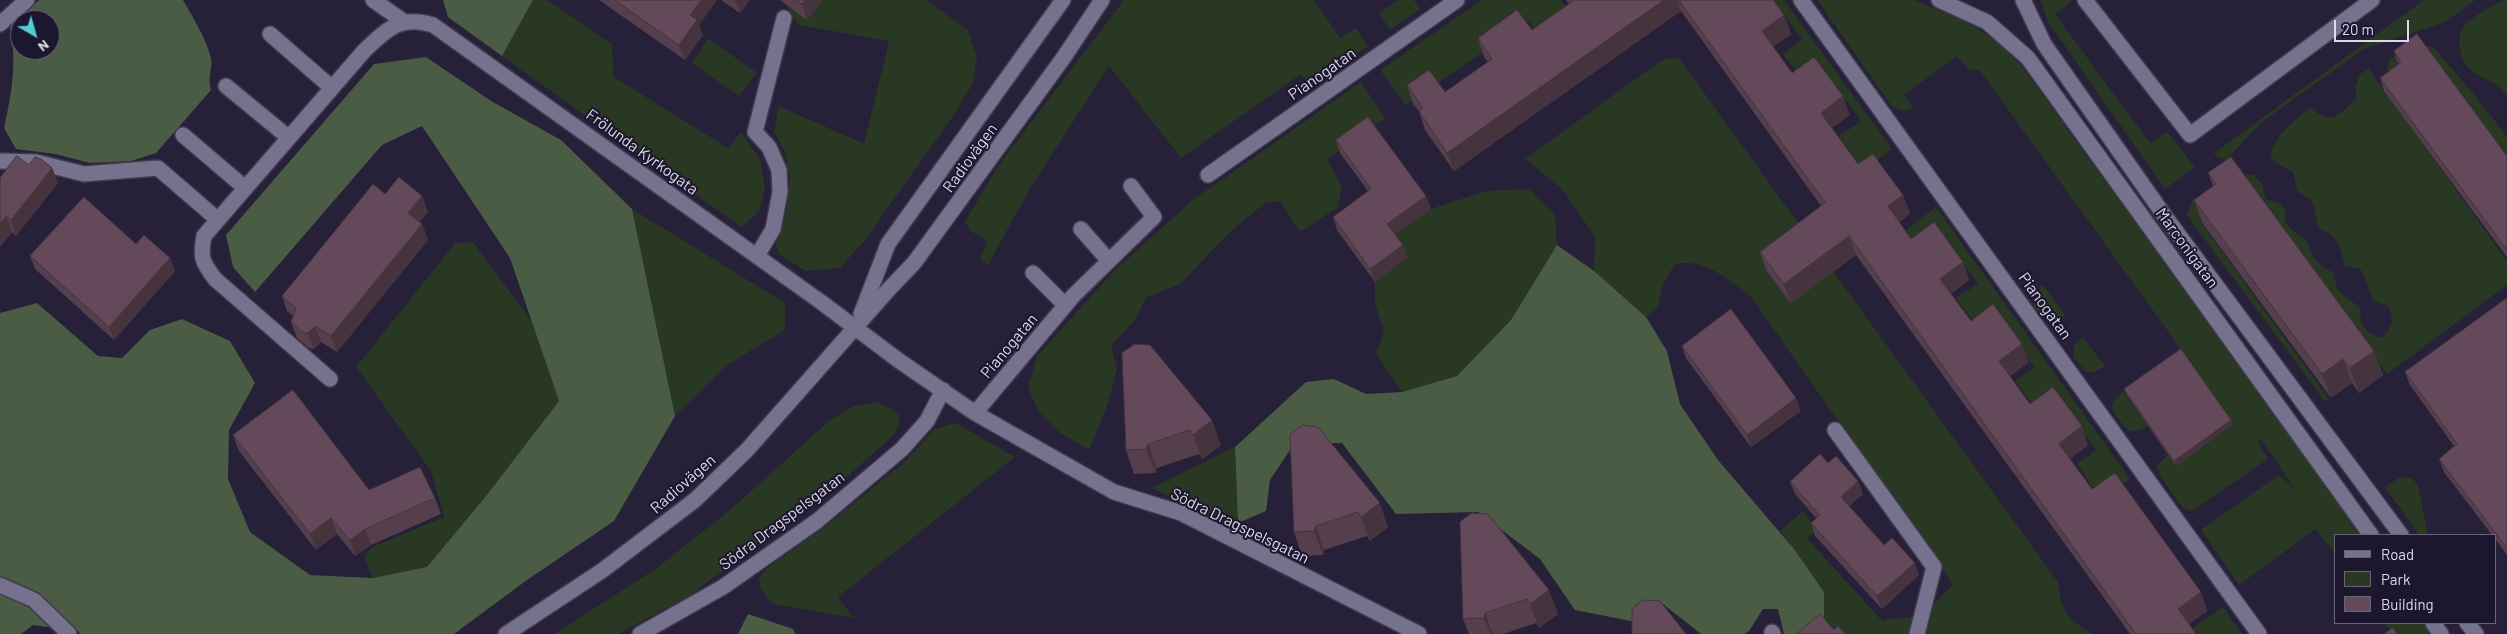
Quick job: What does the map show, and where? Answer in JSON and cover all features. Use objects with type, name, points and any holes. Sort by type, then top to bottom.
[{"type":"street","points":[[0,24],[27,0]]},
{"type":"street","name":"Frölunda Kyrkogata","points":[[373,0],[403,21],[421,21],[433,25],[855,327]]},
{"type":"street","name":"Radiovägen","points":[[855,327],[888,244],[1063,0]]},
{"type":"street","points":[[1034,41],[1074,0]]},
{"type":"street","name":"Pianogatan","points":[[1208,175],[1457,0]]},
{"type":"street","name":"Pianogatan","points":[[1801,0],[2260,634]]},
{"type":"street","name":"Marconigatan","points":[[2023,0],[2044,44],[2164,215],[2400,534]]},
{"type":"street","points":[[2085,0],[2190,135],[2372,0]]},
{"type":"street","name":"Radiovägen","points":[[506,634],[603,570],[695,500],[747,450],[914,263],[1064,57],[1101,1]]},
{"type":"street","name":"Marconigatan","points":[[1946,2],[1987,22],[2028,58],[2369,534]]},
{"type":"street","points":[[756,256],[773,229],[780,192],[779,170],[769,147],[755,132],[784,18]]},
{"type":"street","points":[[330,379],[215,279],[205,266],[201,253],[204,236],[244,187],[332,88],[386,30],[403,21]]},
{"type":"street","points":[[270,34],[332,88]]},
{"type":"street","points":[[226,86],[288,137]]},
{"type":"street","points":[[183,135],[244,187]]},
{"type":"street","points":[[0,161],[36,162],[84,174],[158,168],[217,219]]},
{"type":"street","name":"Pianogatan","points":[[975,413],[1065,305],[1154,216],[1130,186]]},
{"type":"street","points":[[1082,229],[1109,260]]},
{"type":"street","points":[[1033,273],[1065,305]]},
{"type":"street","name":"Södra Dragspelsgatan","points":[[855,327],[975,413],[1114,492],[1180,513],[1419,634]]},
{"type":"street","name":"Södra Dragspelsgatan","points":[[640,634],[723,587],[817,521],[902,448],[927,422],[943,390]]},
{"type":"street","points":[[1835,430],[1934,567],[1917,634]]},
{"type":"street","points":[[0,585],[34,600],[69,634]]},
{"type":"street","points":[[2468,624],[2476,634]]},
{"type":"green space","points":[[39,0],[183,0],[199,28],[209,51],[211,58],[211,90],[156,153],[131,161],[90,163],[55,154],[16,149],[4,128],[13,77],[13,60],[60,60],[60,10],[28,10]]},
{"type":"green space","points":[[443,0],[533,0],[502,56],[448,17]]},
{"type":"green space","points":[[533,0],[547,0],[612,44],[614,77],[728,148],[741,132],[760,159],[765,188],[759,212],[741,227],[502,56]]},
{"type":"green space","points":[[784,0],[927,0],[968,30],[977,58],[972,85],[953,116],[865,240],[840,268],[806,271],[779,254],[775,242],[787,208],[790,179],[785,152],[774,132],[779,106],[864,144],[889,41],[798,25]]},
{"type":"green space","points":[[1124,0],[1314,0],[1340,38],[1356,28],[1368,46],[1310,86],[1301,74],[1181,158],[1109,66],[1029,190],[988,265],[980,258],[988,242],[971,231],[965,222],[998,166]]},
{"type":"green space","points":[[1398,0],[1414,0],[1420,9],[1390,30],[1379,13]]},
{"type":"green space","points":[[1482,0],[1561,0],[1570,14],[1539,34],[1528,21],[1406,105],[1380,70]]},
{"type":"green space","points":[[1773,0],[1784,0],[1892,149],[1863,171],[1839,136],[1861,121],[1824,70],[1806,84],[1783,54],[1802,39]]},
{"type":"green space","points":[[1817,0],[1913,0],[1967,22],[1997,41],[2021,65],[2360,534],[2334,534],[2334,552],[2316,529],[2239,585],[2201,530],[2279,475],[2295,489],[2260,438],[2258,442],[2268,459],[2192,511],[2182,507],[2162,479],[2156,466],[2168,455],[2176,466],[2206,384],[1981,72],[1975,69],[1970,71],[1957,56],[1904,95],[1914,109],[1904,111],[1893,108]]},
{"type":"green space","points":[[2040,0],[2070,0],[2071,2],[2055,14],[2150,143],[2167,132],[2195,167],[2165,189],[2048,22]]},
{"type":"green space","points":[[2424,0],[2475,0],[2446,22],[2365,48],[2263,121],[2227,159],[2218,158],[2214,153]]},
{"type":"green space","points":[[2503,0],[2507,0],[2507,96],[2499,87],[2466,65],[2460,46],[2461,33],[2467,23]]},
{"type":"green space","points":[[708,38],[757,73],[739,96],[692,63]]},
{"type":"green space","points":[[2421,44],[2434,48],[2478,99],[2507,137],[2507,156],[2423,47],[2420,46],[2396,64],[2403,74],[2395,81],[2387,70],[2389,59]]},
{"type":"green space","points":[[426,57],[491,101],[561,140],[632,209],[675,416],[614,521],[527,580],[454,634],[80,634],[78,631],[33,625],[21,634],[0,634],[0,313],[37,303],[98,356],[122,358],[150,330],[182,319],[230,341],[255,383],[229,430],[228,479],[250,532],[310,575],[373,578],[427,567],[486,496],[559,401],[510,258],[422,126],[382,145],[255,292],[233,267],[226,235],[374,64]]},
{"type":"green space","points":[[1678,57],[2058,582],[2062,602],[2067,614],[2092,634],[1835,634],[1824,623],[1794,549],[1780,531],[1803,511],[1817,529],[1807,538],[1883,622],[1889,619],[1909,617],[1922,612],[1939,599],[1953,584],[1751,297],[1707,267],[1697,264],[1675,264],[1664,282],[1657,309],[1646,317],[1594,271],[1595,237],[1561,188],[1525,159],[1662,60]]},
{"type":"green space","points":[[2369,69],[2507,261],[2507,285],[2387,374],[2244,183],[2223,208],[2202,224],[2329,399],[2325,402],[2187,215],[2192,200],[2238,176],[2253,174],[2262,184],[2266,200],[2278,202],[2286,211],[2285,221],[2287,224],[2305,239],[2316,261],[2334,273],[2339,291],[2360,308],[2362,324],[2365,328],[2371,334],[2382,338],[2392,323],[2392,316],[2388,306],[2373,300],[2359,268],[2345,266],[2338,242],[2331,235],[2318,228],[2313,202],[2297,191],[2293,172],[2274,162],[2271,157],[2280,135],[2310,107],[2317,113],[2329,117],[2339,114],[2345,109],[2357,98],[2355,88],[2360,74]]},
{"type":"green space","points":[[1361,82],[1385,118],[1327,159],[1342,188],[1337,208],[1300,232],[1280,201],[1265,203],[1229,233],[1180,284],[1147,297],[1134,321],[1111,346],[1117,369],[1107,406],[1089,450],[1059,432],[1038,411],[1028,387],[1037,356],[1116,269],[1193,200]]},
{"type":"green space","points":[[1529,189],[1555,214],[1557,245],[1511,320],[1457,376],[1402,392],[1376,354],[1384,331],[1375,304],[1375,282],[1407,258],[1392,237],[1431,209],[1486,191]]},
{"type":"green space","points":[[1936,207],[2130,479],[2101,500],[2077,464],[2096,450],[2062,402],[2041,416],[2015,381],[2034,367],[2000,319],[1982,331],[1955,298],[1978,284],[1945,238],[1920,252],[1905,231]]},
{"type":"green space","points":[[632,209],[785,303],[785,330],[727,365],[675,416]]},
{"type":"green space","points":[[473,242],[532,322],[559,401],[486,496],[427,567],[373,578],[364,557],[370,548],[444,517],[431,471],[356,367],[455,243]]},
{"type":"green space","points":[[1557,245],[1594,271],[1646,317],[1667,351],[1680,404],[1718,460],[1794,549],[1824,592],[1824,623],[1811,634],[1784,634],[1778,609],[1763,609],[1749,631],[1744,634],[1701,634],[1663,604],[1636,622],[1575,610],[1540,559],[1478,512],[1396,514],[1342,443],[1294,444],[1270,480],[1266,511],[1238,523],[1235,447],[1306,382],[1334,379],[1366,394],[1402,392],[1457,376],[1511,320]]},
{"type":"green space","points":[[2043,285],[2066,316],[2052,321],[2036,310],[2032,300],[2037,290]]},
{"type":"green space","points":[[2083,337],[2105,366],[2093,372],[2087,372],[2073,358],[2074,345]]},
{"type":"green space","points":[[2123,391],[2148,426],[2131,431],[2124,426],[2112,410],[2113,402]]},
{"type":"green space","points":[[875,402],[891,408],[900,417],[897,430],[888,440],[846,478],[689,596],[618,634],[554,634],[654,570],[729,511],[829,421],[854,406]]},
{"type":"green space","points":[[956,423],[1015,457],[838,597],[854,618],[773,604],[761,590],[759,578],[767,568],[827,525],[902,464],[935,429]]},
{"type":"green space","points":[[1235,447],[1238,523],[1226,525],[1152,488]]},
{"type":"green space","points":[[2400,477],[2412,478],[2418,485],[2428,534],[2418,534],[2385,487]]},
{"type":"green space","points":[[2223,607],[2242,634],[2195,634],[2191,629]]},
{"type":"green space","points":[[748,614],[793,629],[796,634],[738,634]]},
{"type":"green space","points":[[2386,624],[2425,624],[2432,634],[2393,634]]},
{"type":"building","points":[[615,0],[701,0],[690,15],[697,20],[679,45]]},
{"type":"building","points":[[796,0],[805,0],[802,4]]},
{"type":"building","points":[[1573,0],[1664,0],[1447,153],[1419,111],[1423,108],[1407,85],[1429,70],[1445,92],[1492,59],[1478,38],[1517,10],[1532,30]]},
{"type":"building","points":[[1679,0],[1773,0],[1784,15],[1762,31],[1792,73],[1814,57],[1843,96],[1821,113],[1858,164],[1873,154],[1903,195],[1888,206],[1911,239],[1934,222],[1963,262],[1940,279],[1971,321],[1993,304],[2022,344],[1999,361],[2030,404],[2053,387],[2082,426],[2059,444],[2092,489],[2115,473],[2201,592],[2178,609],[2196,634],[2136,634],[1849,236],[1784,284],[1760,252],[1825,203]]},
{"type":"building","points":[[2417,34],[2507,156],[2507,250],[2380,78],[2401,62],[2394,51]]},
{"type":"building","points":[[1368,117],[1426,196],[1387,224],[1403,245],[1370,269],[1333,217],[1371,189],[1336,140]]},
{"type":"building","points":[[17,156],[29,165],[35,157],[41,159],[52,168],[11,220],[6,216],[0,224],[0,178]]},
{"type":"building","points":[[2231,157],[2374,351],[2350,368],[2343,359],[2322,374],[2194,200],[2216,184],[2208,173]]},
{"type":"building","points":[[399,177],[422,196],[408,213],[422,224],[331,336],[315,326],[308,333],[303,333],[291,322],[296,308],[282,296],[373,184],[385,194]]},
{"type":"building","points":[[84,197],[136,244],[144,235],[170,258],[109,327],[30,256]]},
{"type":"building","points":[[2507,298],[2507,548],[2439,459],[2457,444],[2405,372]]},
{"type":"building","points":[[1731,309],[1796,398],[1747,435],[1682,346]]},
{"type":"building","points":[[1135,344],[1150,345],[1212,420],[1193,435],[1190,430],[1148,444],[1146,449],[1126,450],[1122,353]]},
{"type":"building","points":[[2181,349],[2231,420],[2174,461],[2124,389]]},
{"type":"building","points":[[293,390],[369,490],[420,467],[435,498],[365,529],[350,540],[331,518],[310,534],[233,435]]},
{"type":"building","points":[[1303,425],[1318,427],[1380,503],[1361,517],[1358,512],[1316,526],[1314,531],[1294,532],[1290,435]]},
{"type":"building","points":[[1820,454],[1828,463],[1836,456],[1858,481],[1841,497],[1884,545],[1892,538],[1915,563],[1877,596],[1811,523],[1820,515],[1790,482]]},
{"type":"building","points":[[1472,513],[1488,514],[1549,590],[1530,604],[1527,599],[1485,613],[1484,618],[1463,619],[1460,522]]},
{"type":"building","points":[[1644,600],[1660,601],[1686,634],[1632,634],[1632,610]]},
{"type":"building","points":[[1820,614],[1834,630],[1838,626],[1845,634],[1797,634]]},
{"type":"building","points":[[2393,628],[2397,634],[2384,634]]}]
